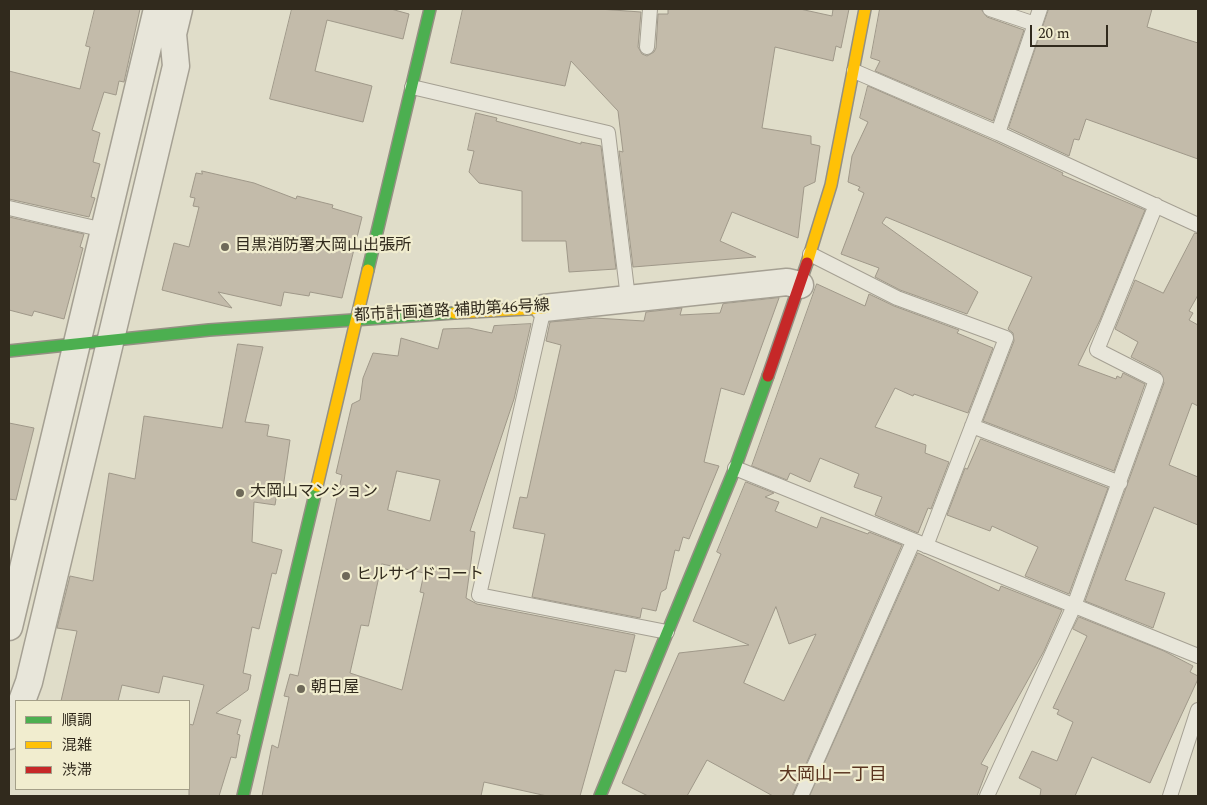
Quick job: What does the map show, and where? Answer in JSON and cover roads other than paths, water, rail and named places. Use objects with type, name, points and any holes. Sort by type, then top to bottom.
[{"type":"street","points":[[9,628],[81,342],[104,230],[157,9]]},
{"type":"street","points":[[22,700],[29,682],[107,339],[176,66],[173,34],[179,9]]},
{"type":"street","points":[[242,796],[358,317],[430,9]]},
{"type":"street","points":[[600,796],[735,468],[800,285],[831,185],[865,9]]},
{"type":"street","name":"都市計画道路 補助第46号線","points":[[81,342],[358,317],[544,308],[787,282],[800,285]]},
{"type":"street","points":[[9,351],[81,342]]},
{"type":"street","points":[[9,736],[15,721]]},
{"type":"lane","points":[[647,47],[650,9]]},
{"type":"lane","points":[[990,9],[1035,24]]},
{"type":"lane","points":[[998,133],[1040,9]]},
{"type":"lane","points":[[854,71],[998,133],[1198,226]]},
{"type":"lane","points":[[412,87],[608,133],[628,298]]},
{"type":"lane","points":[[987,796],[1074,606],[1156,380],[1097,350],[1156,205]]},
{"type":"lane","points":[[9,208],[104,230]]},
{"type":"lane","points":[[801,796],[972,426],[1006,338],[897,298],[810,254]]},
{"type":"lane","points":[[544,308],[480,595],[667,632]]},
{"type":"lane","points":[[972,426],[1120,483]]},
{"type":"lane","points":[[735,468],[1198,656]]},
{"type":"lane","points":[[1170,796],[1198,710]]},
{"type":"place","name":"目黒消防署大岡山出張所","points":[[225,247]]},
{"type":"place","name":"大岡山マンション","points":[[240,493]]},
{"type":"place","name":"ヒルサイドコート","points":[[346,576]]},
{"type":"place","name":"朝日屋","points":[[301,689]]},
{"type":"district","name":"大岡山一丁目","points":[[833,776]]}]
